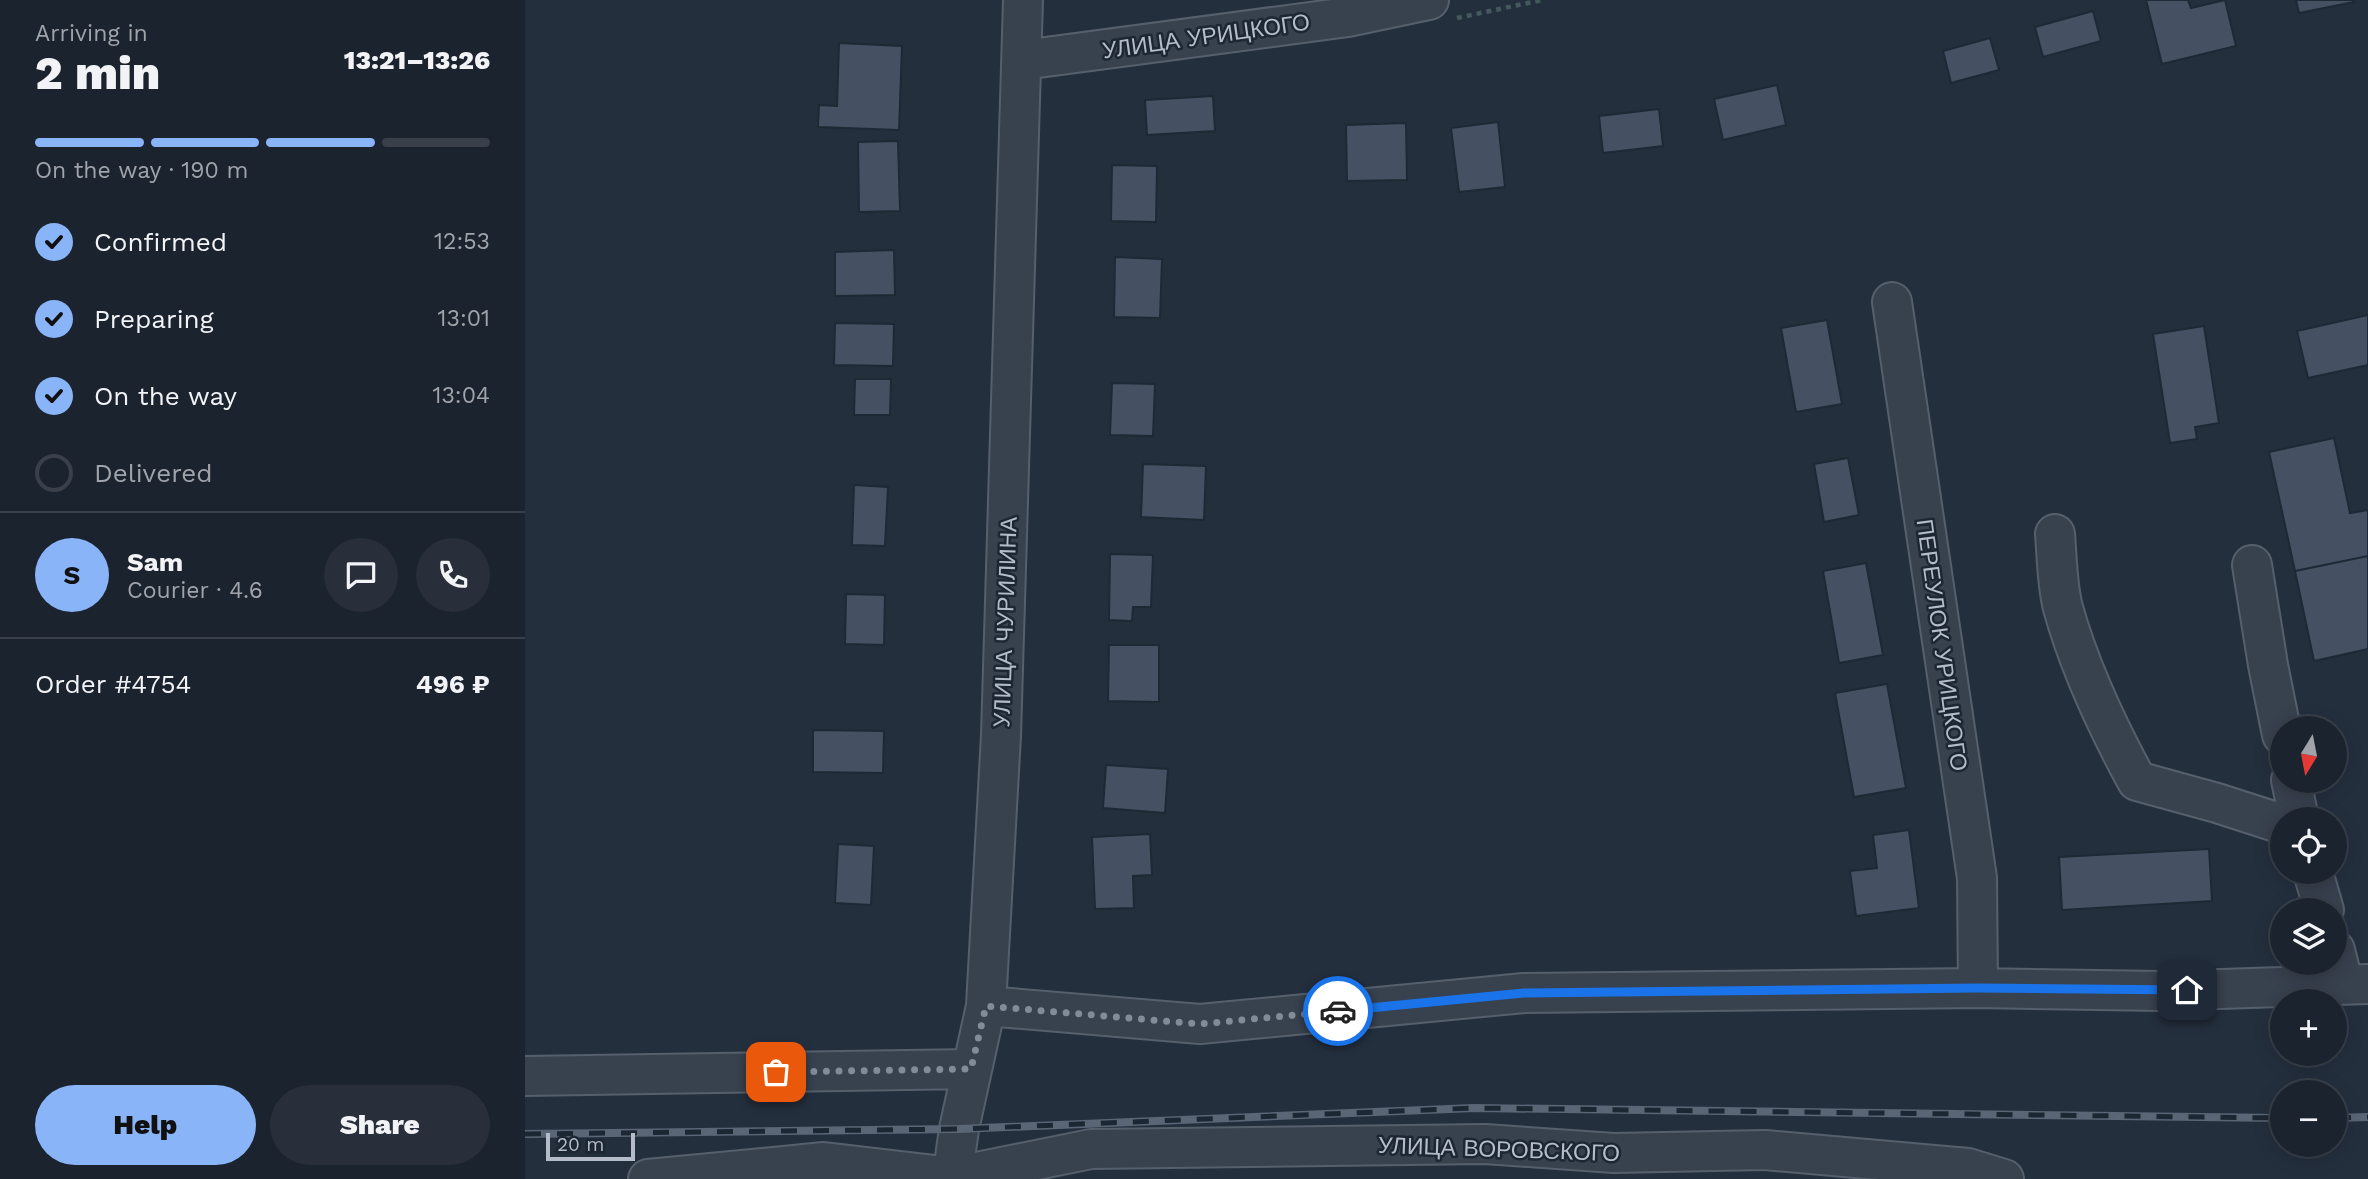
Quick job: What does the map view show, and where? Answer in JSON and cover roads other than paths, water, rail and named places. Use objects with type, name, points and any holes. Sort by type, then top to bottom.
[{"type":"street","name":"УЛИЦА ЧУРИЛИНА","points":[[951,1178],[971,1069],[986,1006],[1001,735],[1023,0]]},
{"type":"street","name":"УЛИЦА УРИЦКОГО","points":[[1023,60],[1348,17],[1429,0]]},
{"type":"street","name":"ПЕРЕУЛОК УРИЦКОГО","points":[[1892,302],[1977,878],[1978,988]]},
{"type":"street","points":[[2055,534],[2062,606],[2108,729],[2137,781],[2270,820]]},
{"type":"street","points":[[2252,565],[2278,716]]},
{"type":"street","points":[[986,1006],[1200,1024],[1524,993],[1978,988],[2161,991],[2348,972]]},
{"type":"street","points":[[525,1076],[971,1069]]},
{"type":"street","name":"УЛИЦА ВОРОВСКОГО","points":[[648,1179],[824,1162],[951,1178],[1091,1149],[1485,1144],[1614,1153],[1765,1150],[1968,1168],[2004,1179]]},
{"type":"railway","points":[[525,1134],[959,1129],[1474,1108],[2270,1118]]},
{"type":"railway","points":[[2347,1118],[2368,1117]]}]
